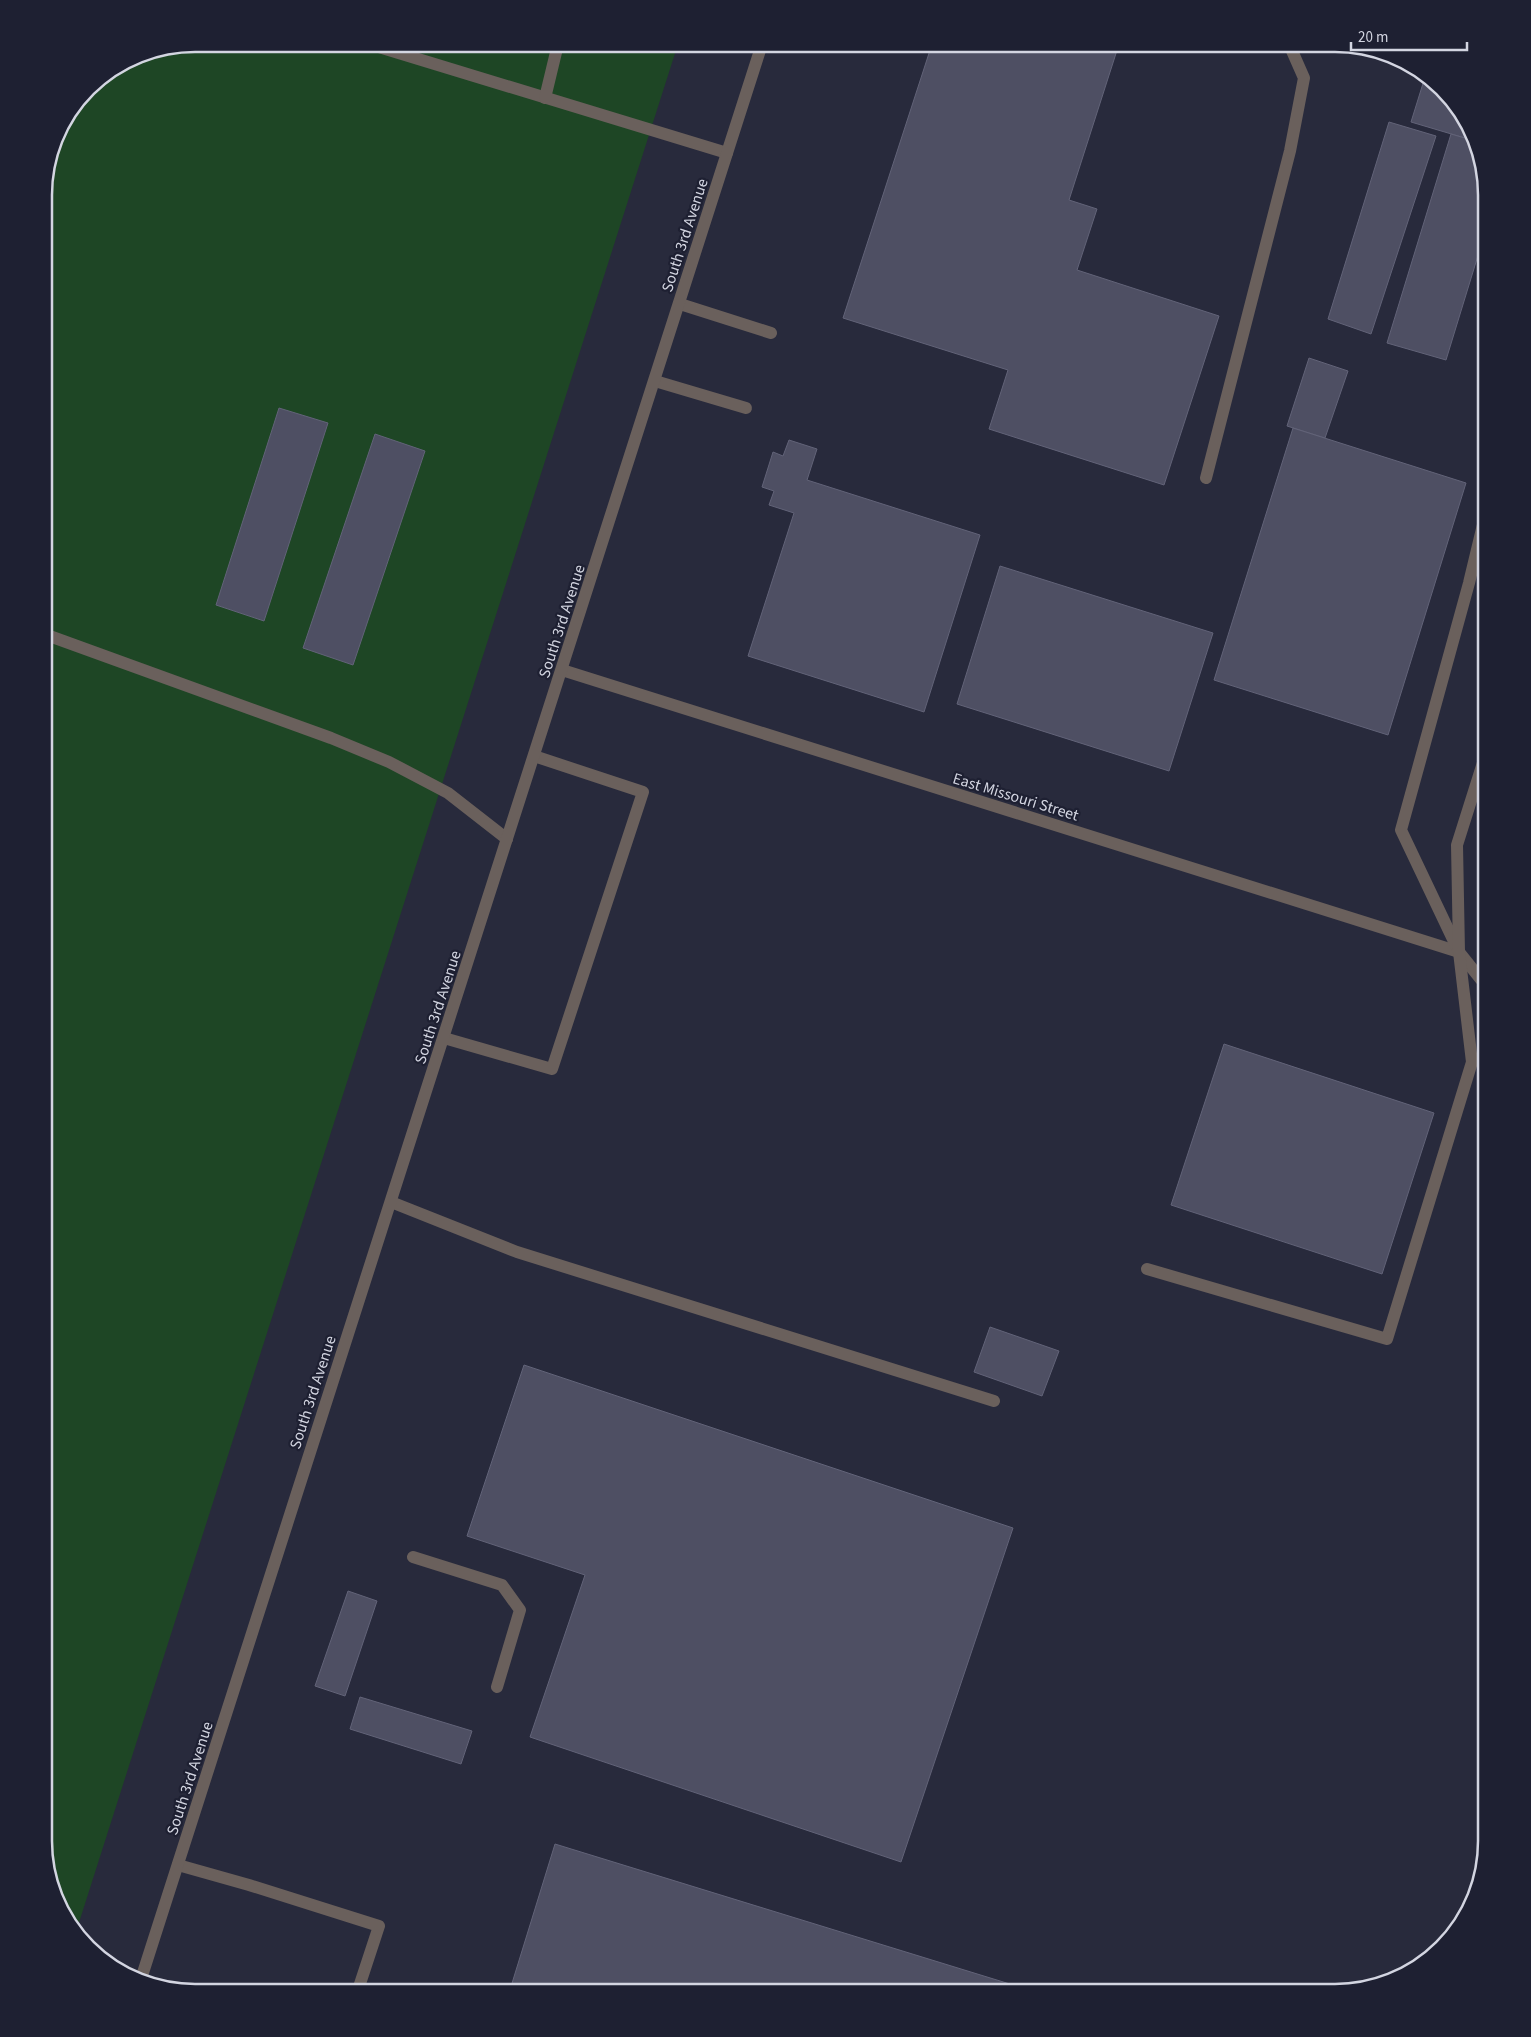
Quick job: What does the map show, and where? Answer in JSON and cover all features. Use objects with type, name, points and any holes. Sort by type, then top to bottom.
[{"type":"street","points":[[396,52],[727,154]]},
{"type":"street","points":[[545,98],[556,52]]},
{"type":"street","name":"South 3rd Avenue","points":[[142,1975],[759,52]]},
{"type":"street","points":[[1206,478],[1290,151],[1304,78],[1292,53]]},
{"type":"street","points":[[680,304],[770,333]]},
{"type":"street","points":[[655,381],[746,408]]},
{"type":"street","points":[[1478,546],[1401,830],[1459,952],[1478,976]]},
{"type":"street","points":[[53,637],[331,738],[389,762],[448,793],[508,839]]},
{"type":"street","name":"East Missouri Street","points":[[562,670],[1459,952]]},
{"type":"street","points":[[444,1038],[552,1069],[643,792],[534,756]]},
{"type":"street","points":[[1147,1269],[1388,1339],[1472,1062],[1459,952],[1457,845],[1478,778]]},
{"type":"street","points":[[391,1202],[517,1252],[994,1401]]},
{"type":"street","points":[[413,1557],[502,1585],[520,1610],[497,1687]]},
{"type":"street","points":[[178,1865],[379,1926],[360,1984]]},
{"type":"green space","points":[[195,52],[675,52],[79,1923],[63,1896],[57,1879],[52,1842],[53,186],[57,158],[67,132],[82,108],[94,94],[124,72],[141,63],[167,55]]},
{"type":"building","points":[[929,53],[1116,53],[1069,200],[1097,209],[1077,270],[1219,316],[1164,485],[989,429],[1008,370],[843,318]]},
{"type":"building","points":[[1423,82],[1443,101],[1467,139],[1411,122]]},
{"type":"building","points":[[1389,122],[1436,136],[1371,334],[1328,319]]},
{"type":"building","points":[[1451,134],[1467,139],[1474,158],[1477,176],[1478,255],[1446,360],[1387,343]]},
{"type":"building","points":[[1309,358],[1348,371],[1325,438],[1287,426]]},
{"type":"building","points":[[279,408],[328,423],[264,621],[216,605]]},
{"type":"building","points":[[1293,428],[1466,483],[1388,735],[1214,680]]},
{"type":"building","points":[[375,434],[425,451],[353,665],[303,648]]},
{"type":"building","points":[[789,440],[817,449],[807,480],[980,535],[924,712],[748,656],[794,513],[769,505],[774,491],[762,487],[773,452],[783,456]]},
{"type":"building","points":[[1000,566],[1213,633],[1169,771],[957,704]]},
{"type":"building","points":[[1224,1044],[1434,1113],[1382,1274],[1171,1205]]},
{"type":"building","points":[[990,1327],[1059,1351],[1042,1396],[974,1372]]},
{"type":"building","points":[[524,1365],[1013,1528],[901,1862],[530,1737],[585,1575],[467,1536]]},
{"type":"building","points":[[348,1591],[377,1601],[345,1696],[315,1686]]},
{"type":"building","points":[[360,1697],[472,1731],[461,1764],[350,1729]]},
{"type":"building","points":[[555,1844],[1010,1984],[512,1984]]}]
